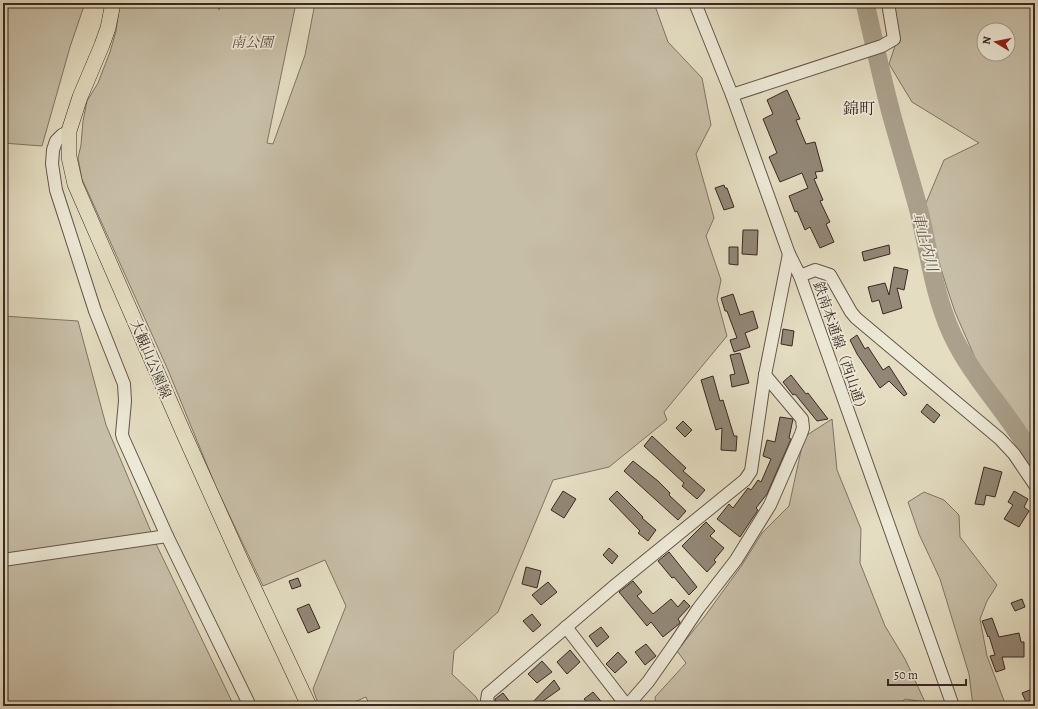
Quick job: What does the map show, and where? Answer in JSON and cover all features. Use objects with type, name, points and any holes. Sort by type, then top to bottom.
[{"type":"main road","name":"大観山公園線","points":[[113,3],[108,28],[80,97],[69,131],[69,157],[75,184],[160,381],[242,563],[309,706]]},
{"type":"street","name":"鉄南本通線（西山通）","points":[[695,3],[732,95],[789,254],[800,276],[952,706]]},
{"type":"street","points":[[732,95],[876,48],[894,39],[888,3]]},
{"type":"street","points":[[69,131],[56,141],[53,150],[52,164],[56,190],[95,311],[124,384],[126,400],[123,438],[167,536],[250,706]]},
{"type":"street","points":[[490,706],[487,700],[488,694],[612,588],[745,480],[751,471],[765,376],[789,254]]},
{"type":"street","points":[[800,276],[815,270],[830,275],[850,312],[1000,439],[1014,454],[1035,485]]},
{"type":"street","points":[[566,627],[627,706],[648,682],[698,609],[736,560],[770,505],[801,434],[803,428],[802,419],[765,376]]},
{"type":"street","points":[[3,560],[167,536]]},
{"type":"green space","points":[[3,3],[85,3],[70,47],[42,146],[3,143]]},
{"type":"green space","name":"南公園","points":[[120,3],[217,3],[219,10],[220,3],[296,3],[267,143],[273,144],[305,55],[315,3],[654,3],[668,42],[702,78],[711,125],[696,154],[714,218],[706,236],[721,280],[717,299],[727,336],[664,412],[667,420],[609,467],[553,480],[498,612],[454,651],[452,674],[476,697],[481,706],[370,706],[366,697],[345,706],[319,706],[313,689],[346,606],[325,560],[263,586],[216,487],[168,370],[82,179],[78,158],[87,101],[98,83],[110,52],[116,31]]},
{"type":"green space","points":[[893,3],[1035,3],[1035,451],[1021,423],[1002,399],[976,360],[955,312],[923,210],[944,160],[979,143],[912,102],[889,64],[898,37]]},
{"type":"green space","points":[[3,316],[78,321],[106,425],[157,546],[234,706],[3,706]]},
{"type":"green space","points":[[832,419],[837,470],[861,529],[860,563],[885,626],[905,659],[925,702],[905,699],[898,706],[656,706],[655,697],[686,663],[677,651],[705,616],[742,565],[762,533],[789,506],[804,437]]},
{"type":"green space","points":[[924,492],[944,500],[959,515],[960,537],[997,585],[987,601],[980,619],[987,656],[1006,706],[973,706],[969,674],[940,579],[919,534],[908,502]]},
{"type":"building","points":[[787,90],[800,119],[796,120],[806,144],[815,142],[823,171],[815,172],[817,178],[814,179],[823,200],[820,201],[830,222],[826,224],[834,242],[820,248],[810,227],[805,230],[797,211],[795,212],[789,196],[808,188],[802,173],[780,182],[769,157],[777,153],[763,119],[773,114],[767,100]]},
{"type":"building","points":[[724,185],[725,188],[727,188],[734,207],[724,210],[715,188]]},
{"type":"building","points":[[743,230],[758,230],[757,255],[742,254]]},
{"type":"building","points":[[889,245],[890,254],[864,261],[862,252]]},
{"type":"building","points":[[729,247],[738,247],[738,265],[729,264]]},
{"type":"building","points":[[894,267],[908,270],[904,290],[897,288],[902,308],[883,314],[879,300],[872,302],[868,287],[885,283],[889,295]]},
{"type":"building","points":[[733,294],[740,315],[753,311],[758,328],[745,333],[750,347],[734,352],[730,340],[737,338],[721,298]]},
{"type":"building","points":[[783,329],[794,331],[792,346],[781,344]]},
{"type":"building","points":[[857,335],[865,349],[868,347],[883,370],[889,366],[907,394],[904,396],[889,381],[880,388],[857,354],[850,340]]},
{"type":"building","points":[[740,353],[749,383],[732,387],[730,375],[735,374],[730,355]]},
{"type":"building","points":[[791,375],[806,394],[808,393],[828,419],[817,421],[795,394],[793,395],[783,382]]},
{"type":"building","points":[[713,376],[720,401],[723,400],[734,436],[737,436],[736,451],[721,450],[722,428],[716,430],[701,380]]},
{"type":"building","points":[[927,404],[940,415],[934,423],[921,412]]},
{"type":"building","points":[[780,417],[793,419],[789,438],[791,439],[767,494],[756,508],[758,510],[740,537],[717,519],[729,504],[733,508],[748,488],[751,490],[758,480],[761,482],[771,459],[763,456],[767,440],[775,442]]},
{"type":"building","points":[[683,421],[692,430],[685,437],[676,428]]},
{"type":"building","points":[[652,436],[686,468],[683,471],[705,490],[697,499],[682,486],[684,483],[644,446]]},
{"type":"building","points":[[633,461],[658,481],[670,493],[669,495],[686,511],[678,520],[624,471]]},
{"type":"building","points":[[984,467],[1002,472],[995,497],[986,495],[984,505],[975,504]]},
{"type":"building","points":[[563,491],[576,499],[564,518],[551,510]]},
{"type":"building","points":[[617,491],[643,517],[642,518],[656,530],[648,541],[638,533],[640,531],[609,499]]},
{"type":"building","points":[[1014,491],[1028,499],[1024,507],[1029,511],[1019,527],[1004,519],[1013,505],[1008,502]]},
{"type":"building","points":[[706,522],[715,531],[710,536],[724,548],[714,560],[716,562],[707,572],[682,546]]},
{"type":"building","points":[[609,548],[618,556],[612,564],[603,555]]},
{"type":"building","points":[[669,552],[697,587],[689,595],[658,561]]},
{"type":"building","points":[[526,567],[541,571],[537,588],[522,584]]},
{"type":"building","points":[[298,578],[301,586],[292,589],[289,581]]},
{"type":"building","points":[[633,581],[642,592],[637,596],[653,614],[671,599],[678,607],[684,600],[690,606],[678,619],[680,622],[679,624],[663,637],[651,622],[647,626],[619,592]]},
{"type":"building","points":[[548,582],[557,592],[541,605],[532,595]]},
{"type":"building","points":[[1022,599],[1025,607],[1015,611],[1011,603]]},
{"type":"building","points":[[309,604],[320,628],[308,633],[297,609]]},
{"type":"building","points":[[532,614],[541,625],[533,632],[523,621]]},
{"type":"building","points":[[992,618],[999,637],[1019,633],[1021,642],[1024,642],[1024,657],[1002,657],[1005,669],[996,672],[990,656],[995,655],[982,621]]},
{"type":"building","points":[[601,627],[609,637],[597,647],[589,636]]},
{"type":"building","points":[[646,644],[656,656],[645,665],[635,652]]},
{"type":"building","points":[[570,650],[580,662],[567,674],[557,662]]},
{"type":"building","points":[[618,652],[627,662],[615,673],[606,664]]},
{"type":"building","points":[[542,661],[552,672],[537,683],[528,674]]},
{"type":"building","points":[[554,680],[560,689],[536,706],[529,706]]},
{"type":"building","points":[[1035,688],[1035,699],[1026,702],[1022,693]]},
{"type":"building","points":[[593,692],[605,706],[590,706],[584,699]]},
{"type":"building","points":[[503,693],[512,706],[499,706],[496,702],[495,699]]},
{"type":"waterway","name":"車止内川","points":[[865,3],[890,109],[919,211],[936,289],[946,319],[952,334],[971,367],[1015,428],[1035,460]]},
{"type":"district","name":"錦町","points":[[859,108]]}]
